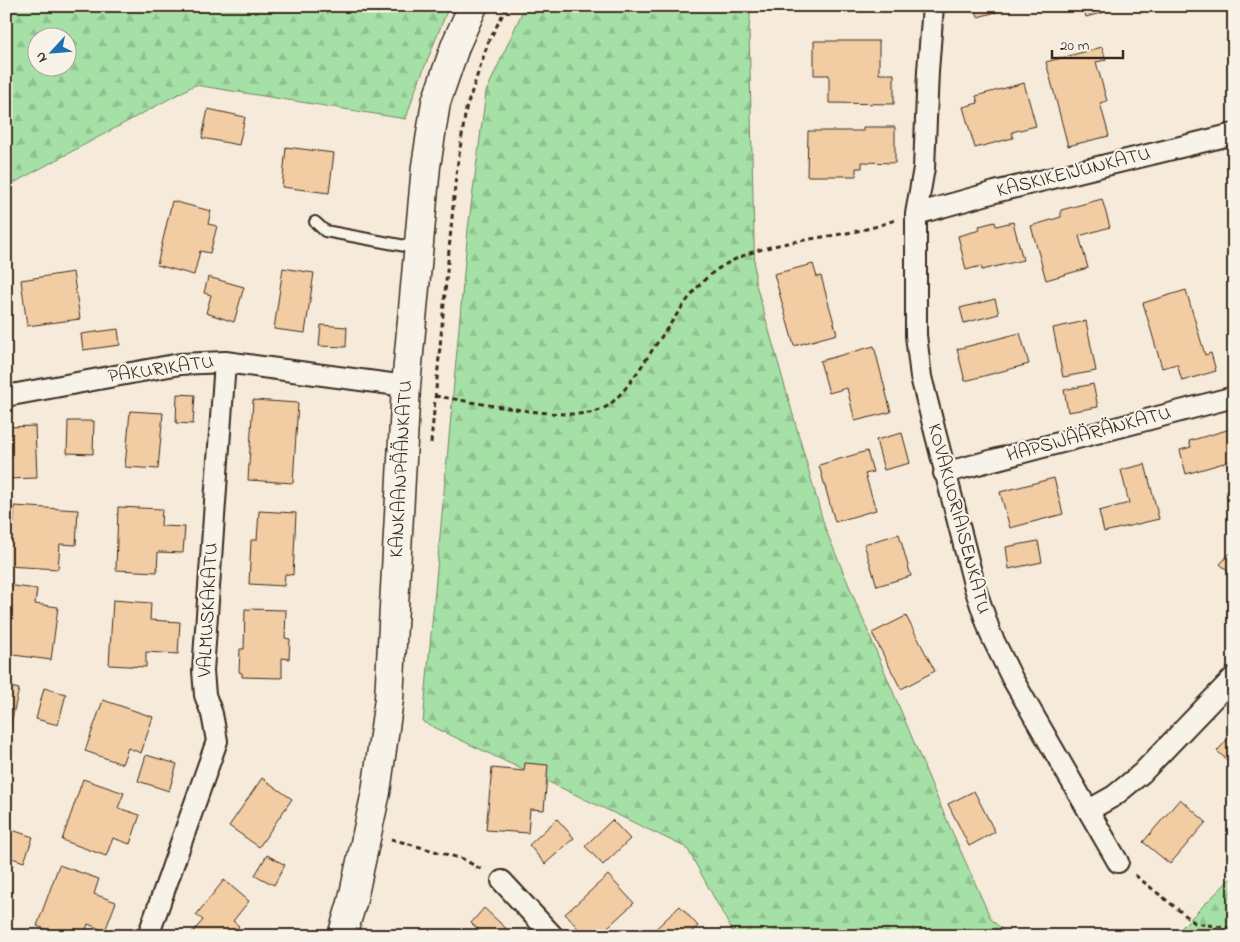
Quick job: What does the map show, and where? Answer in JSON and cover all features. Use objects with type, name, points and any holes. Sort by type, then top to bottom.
[{"type":"street","name":"KANKAANPÄÄNKATU","points":[[342,936],[352,903],[376,792],[389,699],[406,386],[426,166],[436,102],[456,44],[473,6]]},
{"type":"street","name":"KOVAKUORIAISENKATU","points":[[933,6],[924,168],[916,214],[916,335],[921,377],[944,473],[975,588],[991,635],[1012,678],[1118,862]]},
{"type":"street","name":"KASKIKEIJUNKATU","points":[[916,214],[1005,190],[1234,134]]},
{"type":"street","name":"PAKURIKATU","points":[[6,396],[180,364],[225,362],[406,386]]},
{"type":"street","name":"VALMUSKAKATU","points":[[148,936],[217,741],[212,714],[205,695],[203,671],[225,362]]},
{"type":"street","name":"HAPSIJÄÄRÄNKATU","points":[[944,473],[1234,397]]},
{"type":"street","points":[[1089,810],[1114,796],[1142,773],[1234,677]]},
{"type":"street","points":[[502,882],[553,936]]},
{"type":"lane","points":[[315,222],[325,231],[418,249]]},
{"type":"path","points":[[435,396],[533,411],[578,415],[600,410],[614,401],[630,382],[692,295],[713,272],[738,257],[770,247],[866,229],[916,214]]},
{"type":"path","points":[[387,838],[463,859],[502,882]]},
{"type":"path","points":[[1118,862],[1195,923],[1234,929]]},
{"type":"green space","points":[[6,6],[449,6],[415,91],[406,119],[195,85],[6,187]]},
{"type":"green space","points":[[525,6],[751,6],[749,30],[755,281],[825,528],[938,800],[991,919],[1009,936],[735,936],[687,848],[423,722],[468,229],[486,92]]},
{"type":"green space","points":[[1234,875],[1234,936],[1172,936],[1175,934]]},
{"type":"building","points":[[975,6],[1011,6],[1011,8],[978,17]]},
{"type":"building","points":[[1083,6],[1111,6],[1112,10],[1086,17]]},
{"type":"building","points":[[814,41],[879,41],[879,74],[894,74],[894,104],[829,103],[829,75],[814,75]]},
{"type":"building","points":[[1102,47],[1106,60],[1096,62],[1107,101],[1100,103],[1109,136],[1068,146],[1046,62]]},
{"type":"building","points":[[1024,83],[1036,126],[1012,132],[1013,138],[975,148],[963,107],[978,103],[976,96]]},
{"type":"building","points":[[208,109],[245,117],[239,145],[202,138]]},
{"type":"building","points":[[863,127],[895,127],[895,163],[862,162],[862,168],[856,168],[856,176],[807,176],[808,131],[863,131]]},
{"type":"building","points":[[286,147],[334,153],[329,193],[282,187]]},
{"type":"building","points":[[1102,199],[1110,227],[1079,236],[1088,268],[1046,280],[1031,226],[1061,217],[1061,210]]},
{"type":"building","points":[[172,201],[211,211],[208,224],[217,226],[210,253],[200,251],[194,275],[157,265]]},
{"type":"building","points":[[995,222],[996,226],[1013,222],[1023,260],[982,270],[981,266],[966,270],[958,236],[980,230],[979,226]]},
{"type":"building","points":[[813,264],[817,277],[821,276],[837,334],[794,346],[774,274]]},
{"type":"building","points":[[283,268],[314,273],[305,333],[274,329]]},
{"type":"building","points":[[73,272],[80,319],[27,326],[21,280]]},
{"type":"building","points":[[208,277],[244,287],[234,322],[206,313],[211,295],[204,293]]},
{"type":"building","points":[[1186,290],[1205,355],[1211,353],[1216,371],[1182,381],[1177,364],[1162,368],[1143,303]]},
{"type":"building","points":[[995,299],[999,314],[964,323],[960,308]]},
{"type":"building","points":[[1086,321],[1096,371],[1063,377],[1053,328]]},
{"type":"building","points":[[321,325],[347,327],[346,347],[319,346]]},
{"type":"building","points":[[118,329],[120,345],[83,350],[81,334]]},
{"type":"building","points":[[1020,333],[1029,364],[965,381],[957,349]]},
{"type":"building","points":[[874,346],[891,412],[855,421],[847,388],[829,393],[820,361]]},
{"type":"building","points":[[1093,384],[1098,407],[1068,412],[1064,390]]},
{"type":"building","points":[[177,394],[195,395],[193,424],[176,423]]},
{"type":"building","points":[[253,400],[298,403],[293,483],[248,480]]},
{"type":"building","points":[[130,411],[163,413],[158,469],[125,467]]},
{"type":"building","points":[[68,421],[94,421],[93,454],[67,453]]},
{"type":"building","points":[[35,426],[37,478],[6,479],[6,427]]},
{"type":"building","points":[[1234,428],[1234,460],[1186,474],[1180,450],[1191,447],[1189,441]]},
{"type":"building","points":[[902,433],[910,463],[884,470],[876,440]]},
{"type":"building","points":[[867,451],[873,472],[865,474],[876,510],[835,522],[819,465]]},
{"type":"building","points":[[1145,464],[1159,519],[1104,532],[1099,511],[1129,503],[1121,470]]},
{"type":"building","points":[[1054,478],[1063,514],[1010,528],[1000,492]]},
{"type":"building","points":[[14,506],[78,510],[76,545],[60,544],[58,569],[6,566],[6,522],[14,523]]},
{"type":"building","points":[[118,507],[162,509],[161,526],[185,527],[183,553],[158,552],[157,572],[116,570]]},
{"type":"building","points":[[259,511],[296,513],[293,575],[285,574],[284,586],[249,584],[251,540],[257,540]]},
{"type":"building","points":[[899,534],[911,576],[877,586],[864,544]]},
{"type":"building","points":[[1038,541],[1042,562],[1009,569],[1006,547]]},
{"type":"building","points":[[1234,549],[1234,577],[1220,564]]},
{"type":"building","points":[[6,585],[37,589],[35,604],[58,607],[51,660],[6,654]]},
{"type":"building","points":[[113,600],[151,603],[150,620],[180,622],[178,654],[146,652],[146,667],[109,665]]},
{"type":"building","points":[[245,609],[286,610],[285,638],[290,639],[289,659],[282,658],[282,678],[242,677],[242,673],[239,672],[240,649],[244,649]]},
{"type":"building","points":[[906,616],[935,671],[901,689],[872,633]]},
{"type":"building","points":[[6,686],[19,689],[6,744]]},
{"type":"building","points":[[44,688],[66,694],[58,725],[36,719]]},
{"type":"building","points":[[103,700],[153,717],[141,753],[128,748],[122,764],[85,751]]},
{"type":"building","points":[[1234,732],[1234,766],[1217,751]]},
{"type":"building","points":[[146,755],[177,764],[169,791],[138,781]]},
{"type":"building","points":[[525,763],[548,765],[544,810],[530,809],[528,833],[486,830],[492,768],[524,771]]},
{"type":"building","points":[[262,778],[292,799],[259,847],[229,826]]},
{"type":"building","points":[[83,779],[124,793],[118,808],[140,815],[130,844],[113,838],[106,856],[62,840]]},
{"type":"building","points":[[974,791],[995,832],[969,846],[948,804]]},
{"type":"building","points":[[1180,799],[1206,822],[1170,864],[1143,842]]},
{"type":"building","points":[[557,819],[574,838],[545,864],[529,845]]},
{"type":"building","points":[[612,820],[630,839],[603,865],[585,846]]},
{"type":"building","points":[[6,828],[33,837],[24,862],[6,856]]},
{"type":"building","points":[[267,855],[285,865],[274,885],[255,875]]},
{"type":"building","points":[[59,865],[99,879],[94,894],[116,902],[105,931],[88,924],[84,936],[64,936],[37,926]]},
{"type":"building","points":[[608,875],[634,903],[598,936],[585,936],[565,914]]},
{"type":"building","points":[[224,880],[249,901],[233,921],[239,926],[231,936],[195,936],[192,933],[203,920],[196,915]]},
{"type":"building","points":[[680,906],[698,926],[687,936],[648,936]]},
{"type":"building","points":[[484,908],[511,933],[509,936],[486,936],[471,923]]}]
